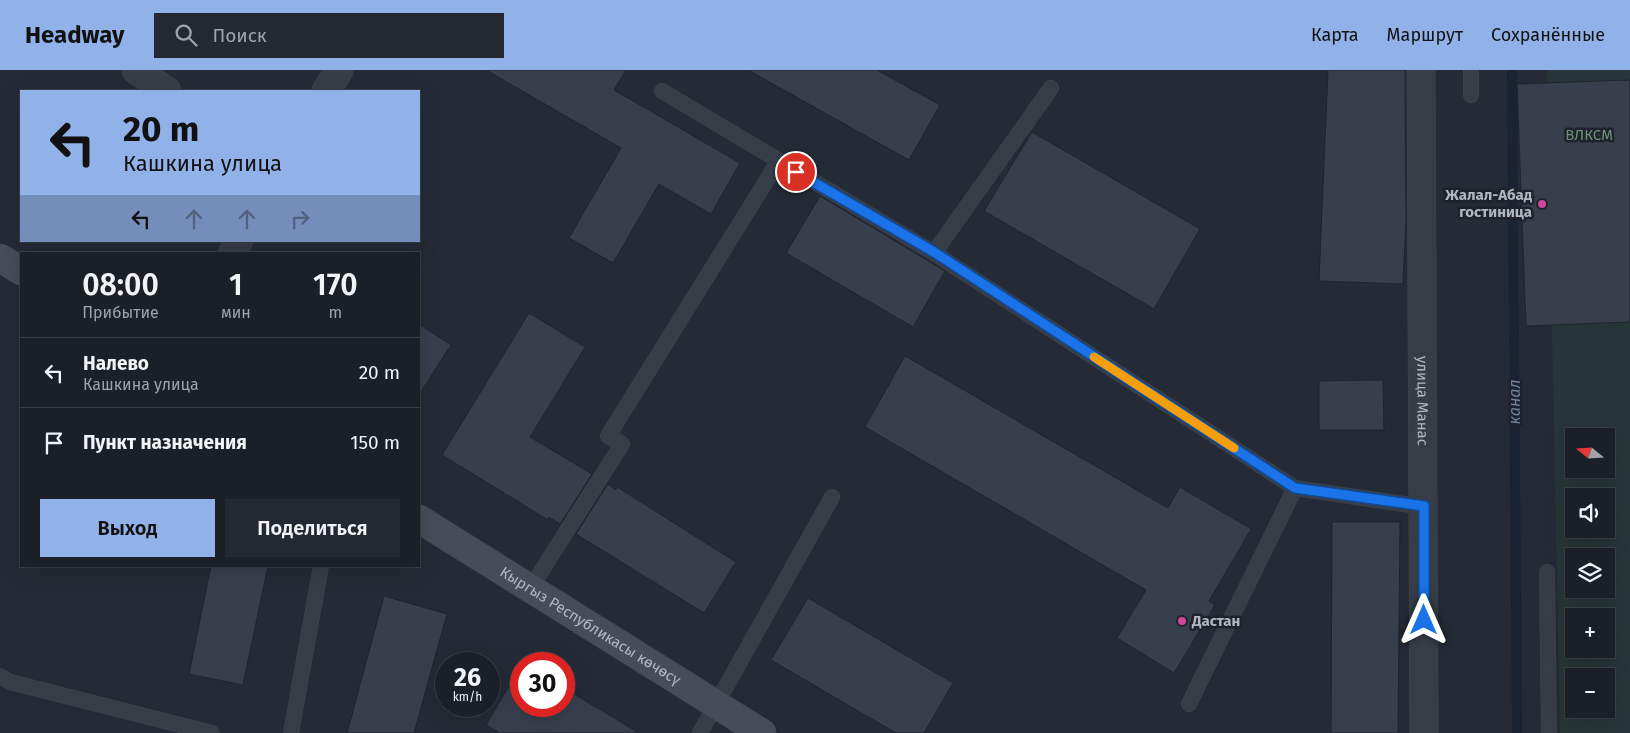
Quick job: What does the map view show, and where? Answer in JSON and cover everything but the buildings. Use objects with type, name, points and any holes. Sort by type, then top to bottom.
[{"type":"main road","points":[[0,258],[20,270]]},
{"type":"main road","name":"Кыргыз Республикасы көчөсү","points":[[420,520],[762,733]]},
{"type":"street","points":[[136,70],[166,90]]},
{"type":"street","points":[[327,90],[339,70]]},
{"type":"street","name":"улица Манас","points":[[1421,70],[1424,733]]},
{"type":"lane","points":[[1471,70],[1471,95]]},
{"type":"lane","points":[[934,252],[1051,88]]},
{"type":"lane","points":[[662,91],[778,162],[934,252],[1295,488],[1424,506]]},
{"type":"lane","points":[[530,589],[622,444],[608,436],[778,162]]},
{"type":"lane","points":[[1189,704],[1295,488]]},
{"type":"lane","points":[[700,733],[832,497]]},
{"type":"lane","points":[[291,733],[321,567]]},
{"type":"lane","points":[[1547,572],[1549,733]]},
{"type":"lane","points":[[0,676],[10,682],[212,733]]},
{"type":"green space","name":"ВЛКСМ","points":[[1547,70],[1630,70],[1630,733],[1560,733]]},
{"type":"waterway","name":"канал","points":[[1512,70],[1517,733]]},
{"type":"slow traffic","points":[[1094,357],[1234,448]]},
{"type":"place","name":"Жалал-Абад гостиница","points":[[1542,204]]},
{"type":"place","name":"Дастан","points":[[1182,621]]},
{"type":"route","points":[[796,172],[934,252],[1295,488],[1424,506],[1424,620]]}]
